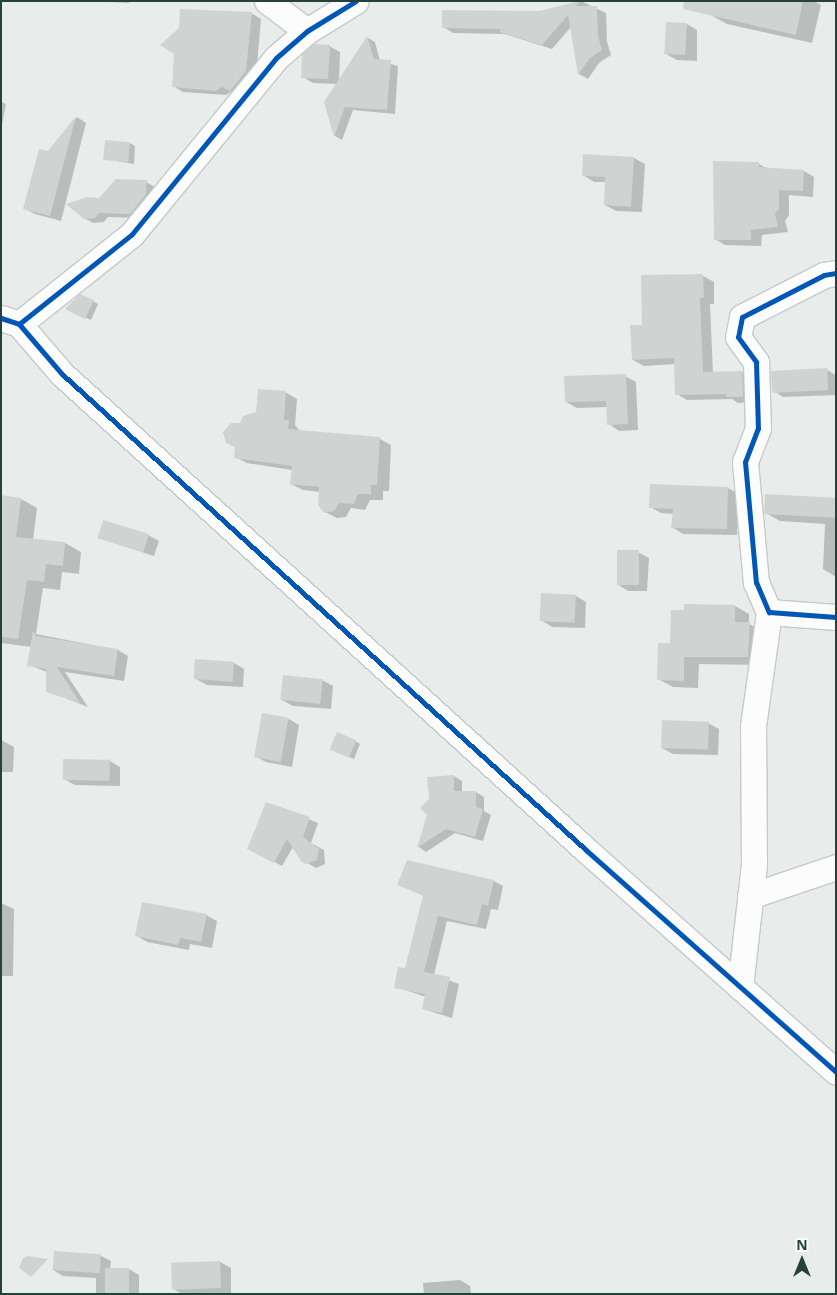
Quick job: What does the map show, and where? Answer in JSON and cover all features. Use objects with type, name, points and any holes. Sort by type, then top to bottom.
[{"type":"street","points":[[267,1],[307,31]]},
{"type":"street","points":[[356,1],[307,31],[276,58],[132,234],[10,321],[62,374],[836,1072]]},
{"type":"street","points":[[740,987],[754,864],[753,726],[769,612],[756,582],[745,462],[758,428],[756,362],[738,337],[742,317],[824,275],[836,272]]},
{"type":"street","points":[[769,612],[836,617]]},
{"type":"street","points":[[750,896],[836,868]]},
{"type":"building","points":[[580,1],[576,6],[597,6],[598,36],[602,50],[590,58],[578,75],[568,15],[542,45],[500,32],[500,29],[442,28],[442,10],[539,11]]},
{"type":"building","points":[[684,1],[803,1],[796,35],[683,9]]},
{"type":"building","points":[[180,9],[252,12],[246,71],[230,91],[222,87],[216,91],[172,87],[174,54],[160,45],[179,28]]},
{"type":"building","points":[[666,22],[687,23],[685,55],[664,54]]},
{"type":"building","points":[[367,36],[374,59],[391,60],[387,110],[345,107],[334,137],[324,102]]},
{"type":"building","points":[[314,44],[330,45],[328,79],[301,78],[302,54]]},
{"type":"building","points":[[76,116],[50,216],[23,209],[39,149],[48,151]]},
{"type":"building","points":[[105,140],[130,142],[128,162],[103,160]]},
{"type":"building","points":[[583,154],[634,157],[631,207],[604,205],[605,177],[582,176]]},
{"type":"building","points":[[713,161],[759,162],[759,167],[804,170],[803,191],[779,190],[779,209],[775,214],[778,227],[751,230],[751,240],[714,240]]},
{"type":"building","points":[[116,179],[147,180],[146,194],[130,214],[99,213],[95,218],[84,219],[66,204],[87,197],[99,198]]},
{"type":"building","points":[[703,274],[704,298],[700,298],[703,372],[742,371],[743,397],[726,397],[726,394],[675,395],[674,358],[632,360],[630,325],[642,325],[641,275]]},
{"type":"building","points":[[80,294],[94,300],[85,319],[65,309]]},
{"type":"building","points":[[827,368],[828,390],[772,393],[771,371]]},
{"type":"building","points":[[626,374],[628,424],[607,425],[606,401],[565,402],[564,376]]},
{"type":"building","points":[[258,389],[286,391],[284,420],[289,420],[288,429],[380,437],[377,485],[371,485],[371,494],[358,494],[354,504],[339,503],[334,511],[324,513],[318,505],[319,487],[290,484],[292,466],[234,458],[235,447],[226,443],[223,432],[231,423],[240,423],[243,416],[256,412]]},
{"type":"building","points":[[650,484],[728,487],[727,529],[671,528],[673,509],[649,508]]},
{"type":"building","points":[[765,494],[836,498],[835,518],[764,514]]},
{"type":"building","points":[[1,495],[21,498],[16,537],[65,542],[63,566],[46,564],[44,582],[27,580],[18,639],[1,637]]},
{"type":"building","points":[[103,520],[149,534],[143,552],[97,538]]},
{"type":"building","points":[[617,550],[639,550],[639,585],[617,585]]},
{"type":"building","points":[[541,593],[576,595],[574,623],[540,621]]},
{"type":"building","points":[[684,604],[735,605],[735,622],[750,622],[748,657],[684,657],[684,681],[657,680],[658,643],[670,643],[671,610],[684,610]]},
{"type":"building","points":[[33,631],[36,636],[118,649],[114,676],[57,667],[80,703],[46,692],[46,669],[27,666]]},
{"type":"building","points":[[195,659],[234,662],[233,682],[194,679]]},
{"type":"building","points":[[283,675],[323,679],[320,704],[280,700]]},
{"type":"building","points":[[262,713],[289,718],[281,762],[254,757]]},
{"type":"building","points":[[662,720],[709,722],[708,750],[661,748]]},
{"type":"building","points":[[337,732],[356,740],[349,758],[330,749]]},
{"type":"building","points":[[63,759],[110,760],[110,781],[63,780]]},
{"type":"building","points":[[454,775],[454,791],[476,791],[476,807],[483,809],[475,837],[446,829],[417,848],[427,815],[420,808],[429,799],[427,777]]},
{"type":"building","points":[[266,802],[310,817],[303,837],[319,849],[317,860],[306,864],[301,861],[287,839],[274,863],[247,849]]},
{"type":"building","points":[[407,860],[494,880],[488,906],[482,904],[477,925],[438,916],[424,972],[450,977],[442,1013],[422,1009],[425,994],[394,988],[398,967],[405,968],[423,895],[397,885]]},
{"type":"building","points":[[142,902],[207,914],[201,942],[180,938],[178,945],[135,936]]},
{"type":"building","points":[[54,1251],[101,1254],[100,1273],[53,1270]]},
{"type":"building","points":[[28,1256],[48,1259],[31,1277],[19,1268],[23,1258]]},
{"type":"building","points":[[220,1261],[221,1288],[172,1290],[171,1263]]},
{"type":"building","points":[[105,1268],[129,1268],[129,1294],[105,1294]]},
{"type":"cycle path","points":[[19,324],[132,234],[276,58],[307,31],[356,1]]},
{"type":"cycle path","points":[[836,273],[824,275],[742,317],[738,337],[756,362],[758,428],[745,462],[756,582],[769,612],[836,617]]},
{"type":"cycle path","points":[[1,318],[19,324],[62,374],[586,850],[836,1072]]}]
